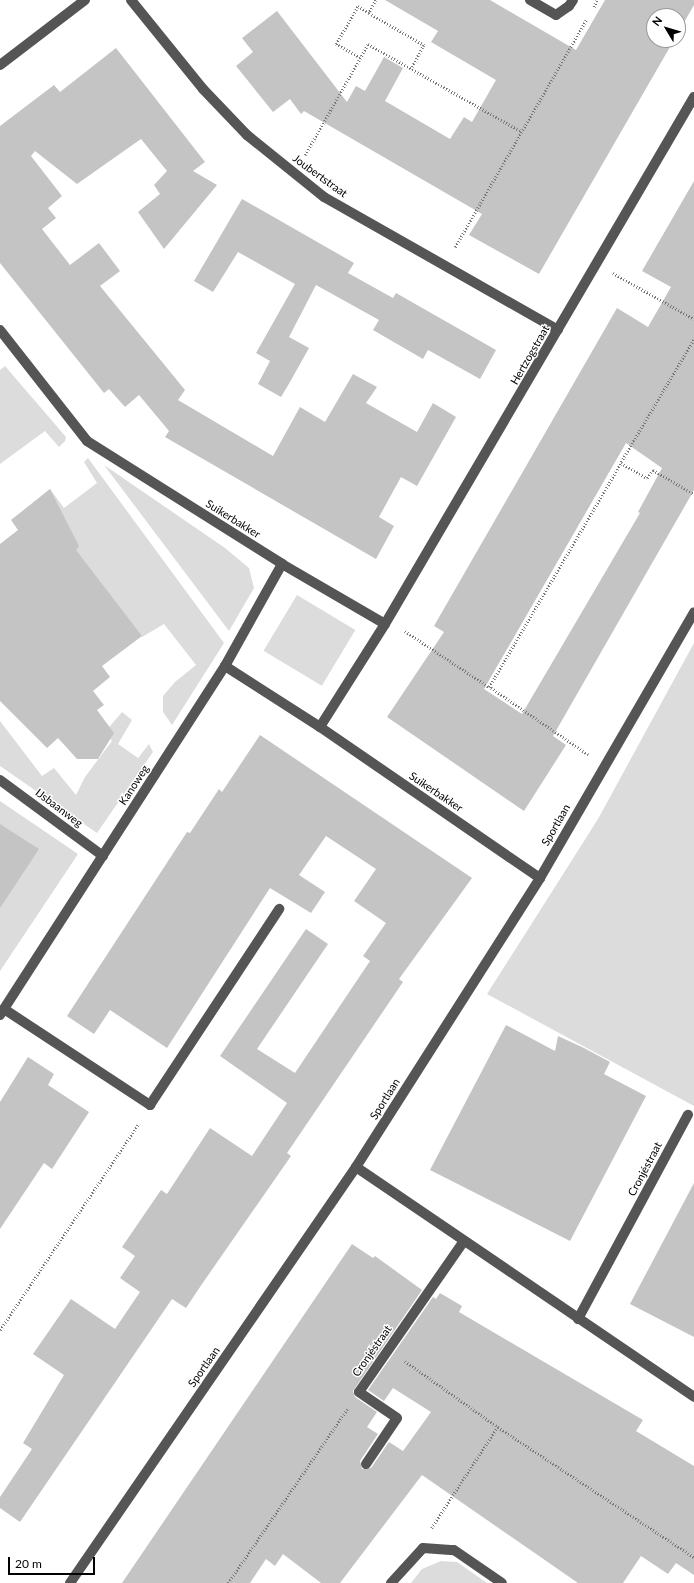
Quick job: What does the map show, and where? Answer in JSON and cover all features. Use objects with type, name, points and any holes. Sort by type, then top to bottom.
[{"type":"street","points":[[0,65],[85,0]]},
{"type":"street","name":"Joubertstraat","points":[[131,0],[203,89],[247,135],[324,197],[558,330]]},
{"type":"street","points":[[530,0],[556,15],[569,6],[572,0]]},
{"type":"street","name":"Hertzogstraat","points":[[386,622],[694,97]]},
{"type":"street","name":"Suikerbakker","points":[[0,330],[87,441],[282,564],[386,622]]},
{"type":"street","name":"Kanoweg","points":[[2,1012],[225,666],[282,564]]},
{"type":"street","name":"Sportlaan","points":[[70,1583],[356,1167],[540,878],[694,612]]},
{"type":"street","points":[[320,727],[386,622]]},
{"type":"street","name":"Suikerbakker","points":[[225,666],[320,727],[540,878]]},
{"type":"street","name":"IJsbaanweg","points":[[0,780],[103,856]]},
{"type":"street","points":[[2,1012],[150,1105],[279,909]]},
{"type":"street","name":"Cronjéstraat","points":[[578,1319],[688,1115]]},
{"type":"street","points":[[356,1167],[694,1397]]},
{"type":"street","name":"Cronjéstraat","points":[[366,1464],[397,1418],[359,1392],[464,1241]]},
{"type":"street","points":[[391,1583],[423,1548],[454,1550],[502,1583]]},
{"type":"path","points":[[369,13],[376,0]]},
{"type":"path","points":[[591,11],[597,0]]},
{"type":"path","points":[[360,58],[336,44],[358,6],[424,45],[411,69]]},
{"type":"path","points":[[444,265],[588,17]]},
{"type":"path","points":[[294,173],[368,44],[522,132]]},
{"type":"path","points":[[597,263],[694,319]]},
{"type":"path","points":[[489,688],[620,463],[694,340]]},
{"type":"path","points":[[620,463],[648,478],[653,470],[694,494]]},
{"type":"path","points":[[386,622],[489,688],[604,767]]},
{"type":"path","points":[[0,1330],[150,1105]]},
{"type":"path","points":[[388,1350],[498,1427],[694,1557]]},
{"type":"path","points":[[228,1583],[359,1392]]},
{"type":"path","points":[[423,1548],[436,1519],[498,1427]]},
{"type":"shaded area","points":[[5,366],[66,437],[65,441],[59,447],[45,431],[0,464],[0,370]]},
{"type":"shaded area","points":[[88,458],[224,643],[172,725],[163,712],[163,696],[175,682],[196,665],[164,624],[142,637],[36,501],[50,489],[64,508],[97,483],[84,462]]},
{"type":"shaded area","points":[[104,465],[225,548],[249,568],[254,588],[229,631]]},
{"type":"shaded area","points":[[297,595],[355,630],[322,686],[264,651]]},
{"type":"shaded area","points":[[694,643],[694,1106],[487,994],[598,819]]},
{"type":"shaded area","points":[[122,712],[132,720],[118,744],[138,758],[149,744],[153,752],[97,833],[0,766],[0,721],[42,776],[54,768],[76,795],[85,777],[112,741],[105,732]]},
{"type":"shaded area","points":[[0,801],[78,854],[0,971]]},
{"type":"shaded area","points":[[441,1561],[457,1562],[487,1583],[411,1583],[422,1569]]},
{"type":"building","points":[[385,0],[490,0],[576,50],[605,0],[694,0],[694,5],[686,19],[686,8],[646,8],[646,48],[669,48],[539,274],[469,235],[482,214],[304,111],[301,114],[290,99],[273,112],[236,66],[253,52],[242,38],[277,11],[347,102],[356,86],[365,91],[384,57],[403,68],[385,101],[450,139],[464,117],[472,122],[496,80],[431,42],[438,31]]},
{"type":"building","points":[[116,48],[205,162],[193,171],[217,185],[164,249],[138,212],[160,194],[154,185],[167,171],[141,139],[77,184],[35,151],[31,156],[62,196],[48,208],[56,218],[42,229],[70,265],[99,243],[120,271],[100,286],[185,390],[178,400],[273,456],[300,407],[325,422],[353,374],[377,387],[366,403],[417,432],[433,403],[456,417],[417,486],[401,477],[379,517],[394,526],[376,559],[165,437],[169,431],[139,395],[125,407],[109,389],[104,393],[0,263],[0,126],[54,85],[60,92]]},
{"type":"building","points":[[694,181],[694,490],[553,736],[566,745],[524,811],[387,717],[444,632],[434,626],[617,308],[648,327],[671,287],[642,271]],"holes":[[[626,443],[662,468],[638,512],[640,513],[522,714],[484,689]]]},
{"type":"building","points":[[242,199],[354,263],[348,273],[393,298],[396,293],[496,350],[480,379],[428,350],[423,359],[373,330],[379,320],[316,285],[289,337],[309,348],[290,382],[281,397],[258,384],[270,361],[256,353],[295,284],[238,252],[213,292],[194,281]]},
{"type":"building","points":[[50,489],[79,546],[76,550],[142,636],[102,666],[110,677],[93,691],[104,705],[97,710],[114,733],[98,759],[77,759],[58,738],[47,748],[0,701],[0,544],[18,530],[11,520]]},
{"type":"building","points":[[260,735],[472,878],[399,979],[403,982],[287,1153],[291,1156],[186,1308],[172,1299],[20,1522],[0,1508],[0,1497],[32,1449],[23,1443],[64,1375],[33,1354],[71,1299],[115,1329],[140,1292],[120,1278],[135,1256],[122,1247],[161,1190],[167,1194],[210,1128],[252,1156],[287,1103],[220,1056],[306,929],[328,944],[257,1049],[295,1073],[370,961],[363,956],[386,923],[354,901],[376,869],[326,836],[299,875],[325,892],[311,913],[270,888],[167,1048],[110,1010],[94,1034],[67,1016],[187,832],[190,833],[219,789],[222,792]]},
{"type":"building","points":[[0,824],[39,849],[0,908]]},
{"type":"building","points":[[506,1025],[555,1051],[558,1036],[584,1048],[610,1062],[604,1074],[646,1096],[570,1241],[430,1170]]},
{"type":"building","points":[[28,1057],[54,1074],[48,1085],[89,1112],[52,1169],[44,1163],[0,1229],[0,1102]]},
{"type":"building","points":[[694,1183],[694,1337],[630,1304]]},
{"type":"building","points":[[352,1244],[373,1258],[375,1256],[422,1290],[353,1391],[355,1397],[377,1412],[367,1427],[378,1434],[360,1461],[362,1469],[371,1468],[389,1442],[403,1451],[431,1412],[393,1388],[384,1401],[368,1390],[433,1297],[436,1299],[440,1293],[462,1306],[459,1312],[643,1420],[636,1431],[694,1466],[694,1575],[676,1563],[668,1574],[641,1556],[623,1583],[578,1583],[422,1475],[340,1583],[321,1583],[283,1554],[275,1566],[266,1559],[250,1583],[122,1583]]}]
